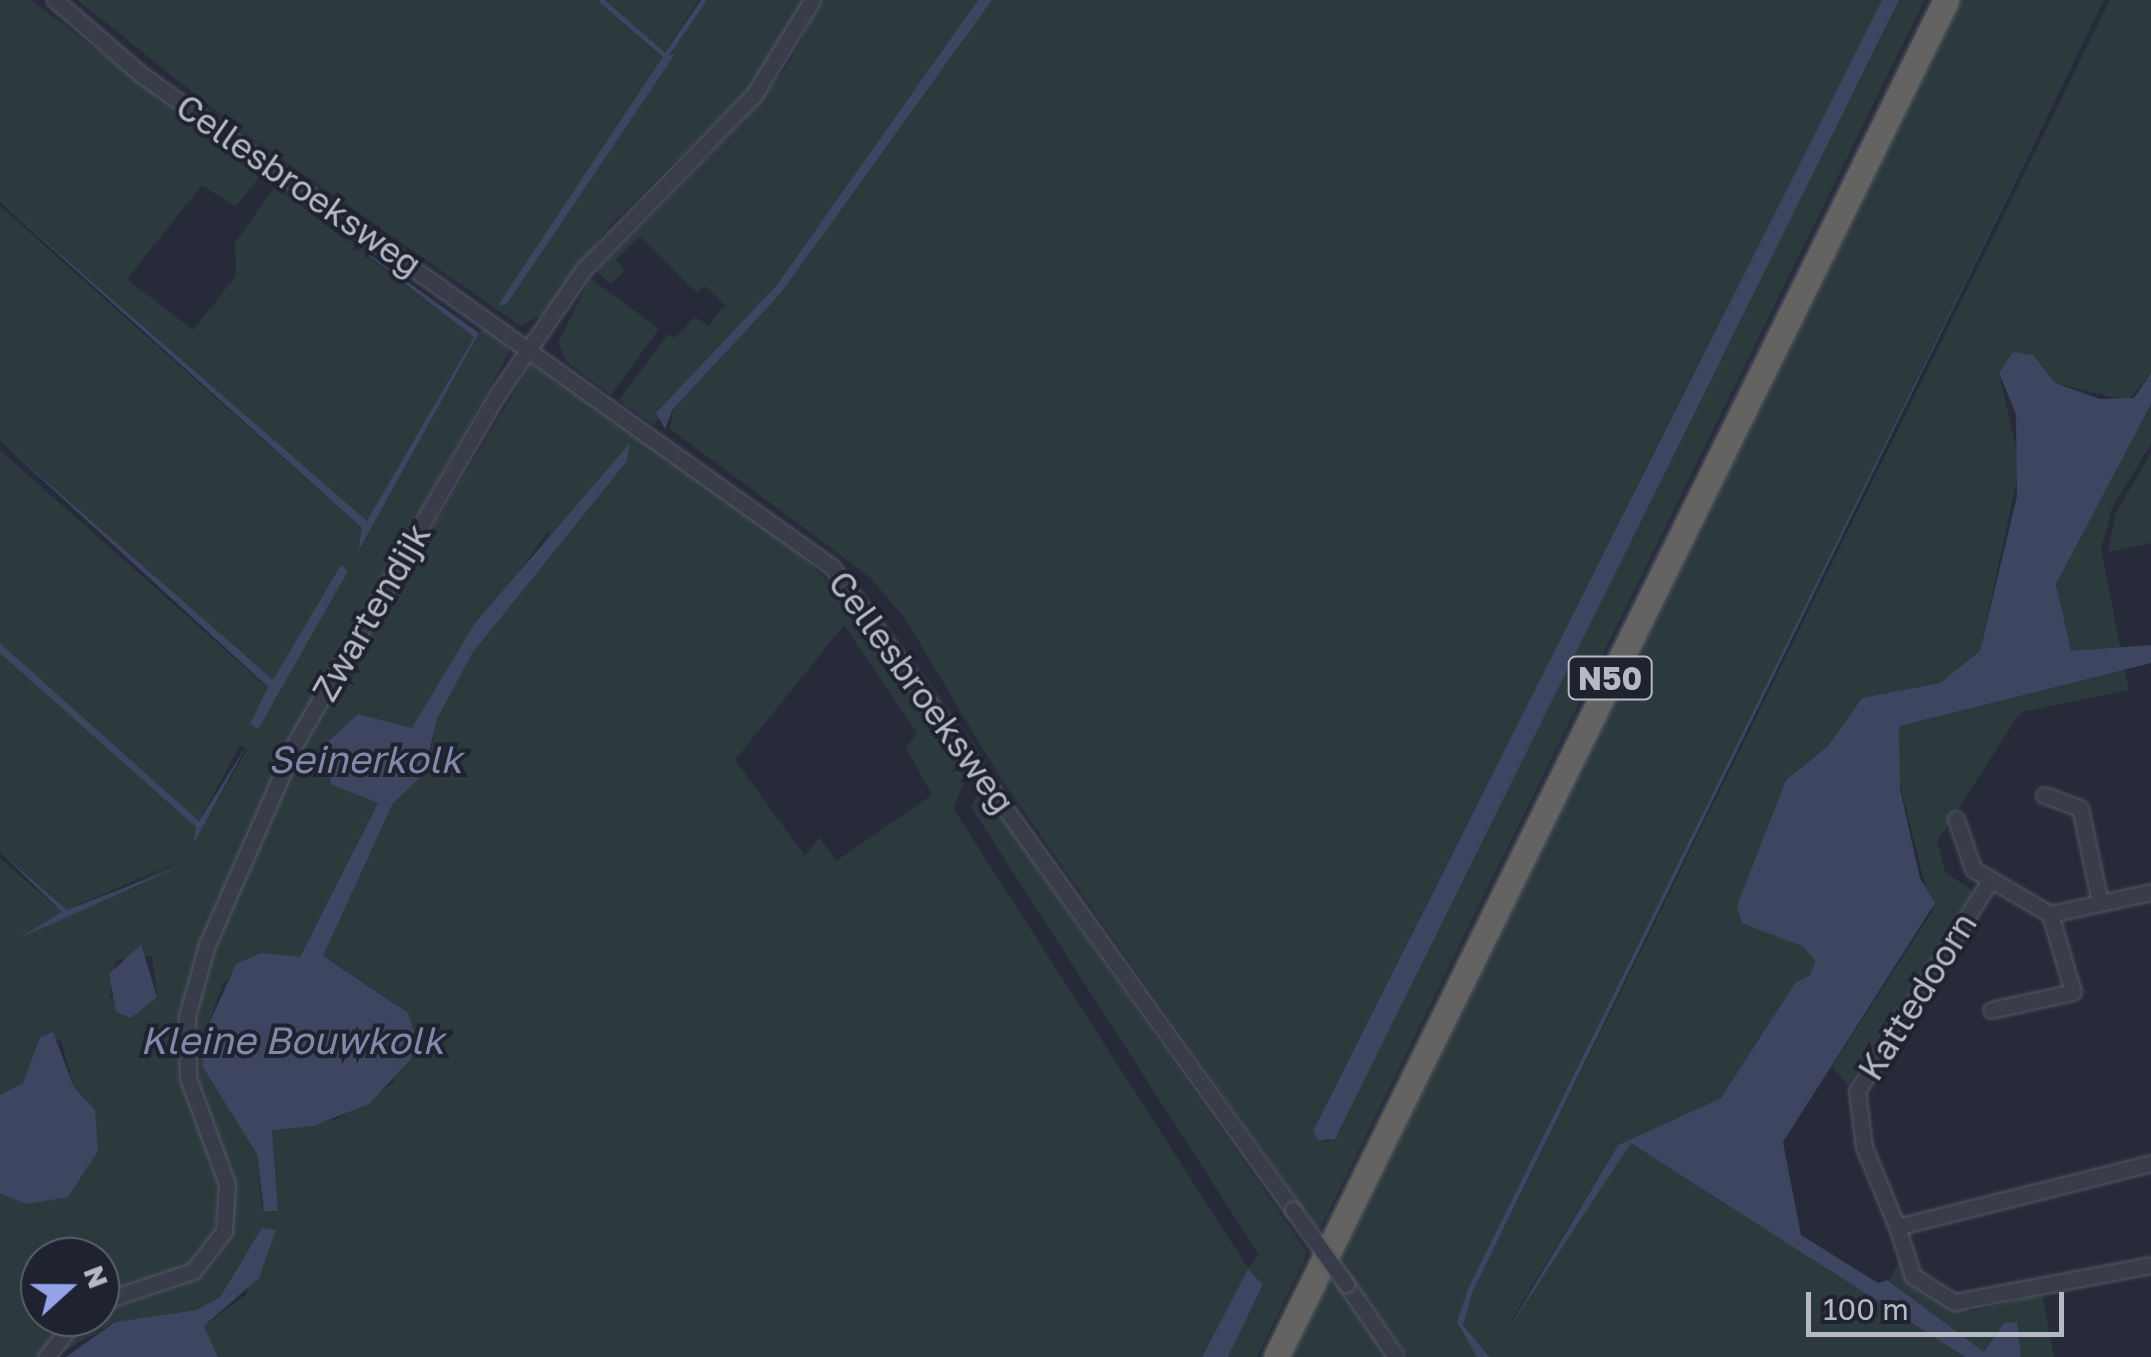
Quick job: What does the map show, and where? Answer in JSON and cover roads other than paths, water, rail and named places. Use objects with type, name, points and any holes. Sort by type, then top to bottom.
[{"type":"highway","name":"N50","points":[[1265,1357],[1935,0]]},
{"type":"highway","name":"N50","points":[[1276,1357],[1946,0]]},
{"type":"street","name":"Cellesbroeksweg","points":[[55,0],[142,75],[793,536],[851,588],[1396,1357]]},
{"type":"street","name":"Zwartendijk","points":[[120,1296],[193,1272],[221,1240],[227,1184],[184,1062],[199,968],[297,740],[530,350],[618,225],[754,96],[812,0]]},
{"type":"street","points":[[2044,795],[2080,808],[2100,902]]},
{"type":"street","name":"Kattedoorn","points":[[1956,819],[1962,855],[1989,882],[2050,914],[2073,992],[1991,1010]]},
{"type":"street","name":"Kattedoorn","points":[[1989,882],[1857,1091],[1864,1146],[1913,1276],[1954,1302],[2151,1265]]},
{"type":"street","points":[[2050,914],[2151,892]]},
{"type":"street","points":[[1897,1227],[2151,1162]]},
{"type":"street","points":[[46,1357],[62,1337]]},
{"type":"water","points":[[978,0],[992,0],[781,293],[673,409],[665,429],[656,413],[776,286]]},
{"type":"water","points":[[1882,0],[1899,0],[1335,1139],[1318,1140],[1313,1131]]},
{"type":"water","points":[[2104,0],[1473,1291],[1463,1325],[1490,1357],[1477,1357],[1457,1322],[1468,1289]]},
{"type":"water","points":[[675,54],[506,305],[498,305],[662,58]]},
{"type":"water","points":[[0,202],[367,521],[474,337],[334,229],[479,333],[358,552],[362,528]]},
{"type":"water","points":[[2013,352],[2033,355],[2055,383],[2100,399],[2134,398],[2151,373],[2151,404],[2056,584],[2071,651],[2151,645],[2151,663],[1899,726],[1900,789],[1920,878],[1935,903],[1783,1142],[1801,1235],[1878,1283],[1888,1280],[1984,1352],[2004,1323],[2017,1322],[2021,1357],[1965,1357],[1631,1143],[1504,1336],[1618,1145],[1721,1098],[1795,983],[1810,975],[1815,961],[1804,947],[1742,923],[1737,906],[1786,780],[1828,746],[1862,698],[1940,683],[1980,651],[2017,496],[2016,414],[1999,373]]},
{"type":"water","points":[[0,441],[273,680],[341,565],[348,571],[258,729],[250,724],[268,687]]},
{"type":"water","name":"Kleine Bouwkolk","points":[[630,443],[627,461],[473,652],[437,719],[424,774],[393,803],[323,956],[408,1013],[417,1043],[410,1060],[369,1104],[313,1126],[272,1130],[278,1211],[264,1211],[257,1154],[202,1066],[207,1028],[236,964],[261,953],[300,957],[378,803],[331,784],[325,744],[358,714],[412,728],[475,623]]},
{"type":"water","points":[[0,643],[199,821],[247,745],[193,845],[196,827],[0,653]]},
{"type":"water","points":[[0,852],[67,910],[185,864],[18,939],[62,912]]},
{"type":"water","points":[[141,944],[157,997],[131,1018],[116,1012],[109,974]]},
{"type":"water","points":[[53,1032],[74,1087],[95,1110],[98,1151],[68,1197],[26,1204],[0,1193],[0,1095],[23,1083],[40,1037]]},
{"type":"water","points":[[262,1228],[276,1230],[259,1278],[204,1326],[218,1357],[66,1357],[94,1337],[120,1337],[120,1321],[196,1310],[220,1297]]},
{"type":"water","points":[[1248,1269],[1263,1285],[1228,1357],[1202,1357]]},
{"type":"waterway","points":[[601,0],[665,56],[703,0]]},
{"type":"water label","name":"Seinerkolk","points":[[365,759]]}]
